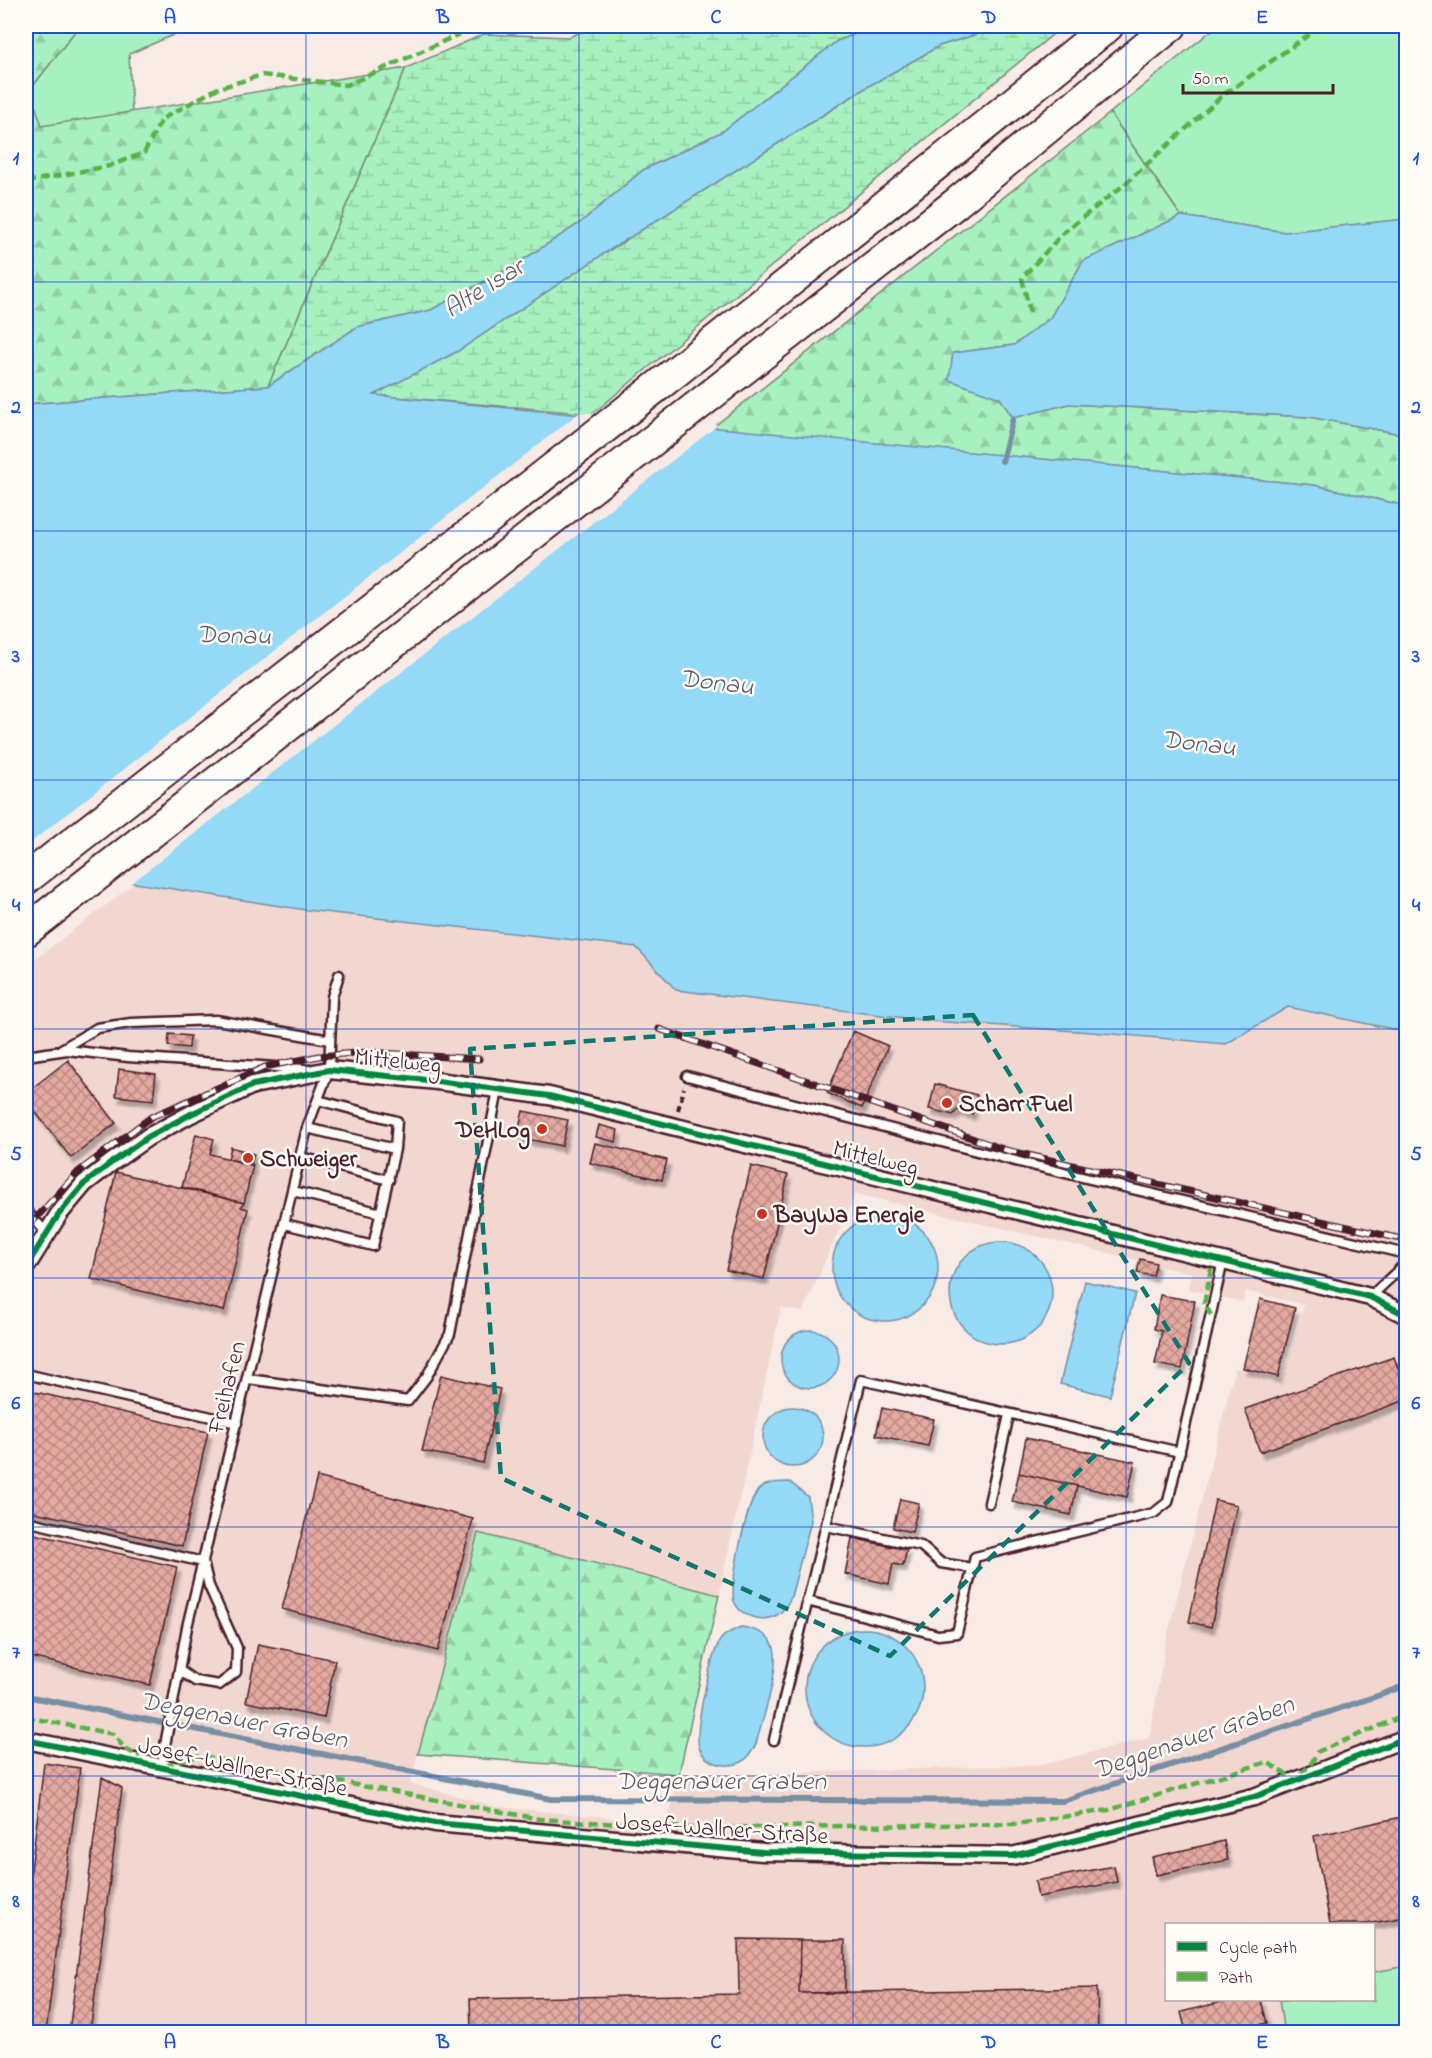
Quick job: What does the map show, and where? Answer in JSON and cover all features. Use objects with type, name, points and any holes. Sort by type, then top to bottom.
[{"type":"highway","points":[[26,879],[477,528],[942,161],[1108,26]]},
{"type":"highway","points":[[26,931],[946,212],[1172,26]]},
{"type":"street","name":"Mittelweg","points":[[26,1267],[59,1214],[84,1184],[148,1137],[253,1085],[329,1070],[549,1096],[1370,1297],[1407,1315]]},
{"type":"street","name":"Josef-Wallner-Straße","points":[[26,1740],[435,1823],[763,1852],[1012,1856],[1254,1797],[1407,1738]]},
{"type":"lane","name":"Freihafen","points":[[160,1767],[203,1562],[300,1157],[329,1070],[332,997],[339,975]]},
{"type":"lane","points":[[58,1051],[97,1028],[131,1023],[216,1020],[330,1040]]},
{"type":"lane","points":[[26,1056],[67,1050],[128,1057],[329,1070]]},
{"type":"lane","points":[[687,1076],[1027,1164],[1407,1254]]},
{"type":"lane","points":[[248,1379],[408,1401],[427,1376],[450,1334],[498,1090]]},
{"type":"lane","points":[[285,1224],[373,1246],[395,1149],[397,1120],[318,1100]]},
{"type":"lane","points":[[308,1128],[395,1149]]},
{"type":"lane","points":[[300,1157],[389,1180]]},
{"type":"lane","points":[[293,1191],[381,1213]]},
{"type":"lane","points":[[26,1212],[47,1233]]},
{"type":"lane","points":[[807,1601],[938,1635],[957,1632],[975,1557],[1154,1513],[1168,1502],[1223,1261]]},
{"type":"lane","points":[[1370,1297],[1407,1263]]},
{"type":"lane","points":[[26,1374],[237,1423]]},
{"type":"lane","points":[[774,1740],[861,1380],[1180,1452]]},
{"type":"lane","points":[[989,1503],[1009,1415]]},
{"type":"lane","points":[[26,1521],[203,1562],[209,1586],[237,1648],[236,1672],[219,1685],[195,1681],[179,1670]]},
{"type":"lane","points":[[826,1526],[921,1546],[941,1563],[972,1568]]},
{"type":"path","points":[[674,1126],[687,1076]]},
{"type":"highlighted area","points":[[973,1015],[1189,1363],[890,1656],[501,1478],[470,1049]]},
{"type":"shaded area","points":[[135,883],[306,910],[636,948],[676,990],[1225,1044],[1288,1007],[1406,1032],[1406,1966],[1375,1972],[1375,1923],[1165,1923],[1165,2001],[1279,2001],[1283,2027],[1262,2032],[26,2032],[26,966]],"holes":[[[855,1194],[1137,1260],[1134,1274],[1155,1278],[1158,1266],[1192,1273],[1188,1289],[1243,1302],[1246,1291],[1304,1305],[1283,1381],[1235,1368],[1166,1641],[1149,1738],[1041,1765],[798,1773],[679,1774],[667,1823],[499,1807],[410,1783],[478,1534],[719,1595],[781,1308],[803,1312]]]},
{"type":"green space","points":[[26,26],[74,26],[76,30],[30,90],[42,126],[406,68],[268,386],[26,404]]},
{"type":"green space","points":[[74,26],[194,26],[129,54],[132,112],[37,127],[32,87],[76,30]]},
{"type":"green space","points":[[596,26],[876,26],[837,41],[723,131],[643,170],[580,223],[512,267],[431,310],[357,327],[268,386],[406,68],[484,34],[569,37]]},
{"type":"green space","points":[[1003,26],[1063,26],[592,414],[373,395],[458,351],[602,255],[867,87],[939,46]]},
{"type":"green space","points":[[1217,26],[1406,26],[1406,219],[1285,232],[1181,216],[1110,113]]},
{"type":"green space","points":[[1110,113],[1181,216],[1083,261],[1050,318],[1014,345],[953,353],[950,380],[1000,398],[1013,418],[1069,404],[1309,417],[1406,435],[1406,506],[1314,485],[712,428]]},
{"type":"green space","points":[[478,1533],[719,1595],[679,1774],[418,1754]]},
{"type":"green space","points":[[1406,1966],[1406,2032],[1262,2032],[1283,2027],[1279,2001],[1375,2001],[1375,1972]]},
{"type":"water","points":[[876,26],[1003,26],[939,46],[867,87],[602,255],[458,351],[374,395],[1314,485],[1406,506],[1406,1032],[1288,1007],[1226,1044],[930,1021],[676,990],[636,947],[306,910],[135,883],[26,869],[26,404],[268,386],[357,327],[431,310],[512,267],[580,223],[643,170],[723,131],[837,41]]},
{"type":"water","points":[[1181,216],[1285,232],[1406,219],[1406,435],[1309,417],[1069,404],[1013,418],[1000,398],[949,380],[953,353],[1014,345],[1050,318],[1083,261]]},
{"type":"water","points":[[885,1215],[905,1219],[922,1231],[934,1248],[938,1268],[934,1288],[922,1305],[905,1317],[885,1321],[865,1317],[848,1305],[836,1288],[832,1268],[836,1248],[848,1231],[865,1219]]},
{"type":"water","points":[[1001,1242],[1021,1246],[1037,1257],[1048,1273],[1052,1293],[1048,1313],[1037,1329],[1021,1340],[1001,1344],[981,1340],[965,1329],[954,1313],[950,1293],[954,1273],[965,1257],[981,1246]]},
{"type":"water","points":[[1085,1281],[1135,1293],[1110,1396],[1060,1384]]},
{"type":"water","points":[[810,1330],[821,1332],[834,1343],[839,1359],[837,1370],[826,1383],[810,1388],[799,1386],[786,1375],[781,1359],[783,1348],[794,1335]]},
{"type":"water","points":[[793,1407],[810,1412],[818,1420],[823,1437],[818,1454],[810,1462],[793,1467],[776,1462],[768,1454],[763,1437],[768,1420],[776,1412]]},
{"type":"water","points":[[778,1482],[790,1482],[808,1497],[811,1521],[791,1597],[786,1607],[777,1615],[765,1618],[752,1617],[737,1607],[733,1592],[744,1525],[759,1489]]},
{"type":"water","points":[[741,1627],[756,1631],[769,1639],[774,1648],[775,1669],[756,1744],[742,1762],[730,1765],[717,1764],[706,1758],[699,1747],[701,1709],[717,1647],[725,1635]]},
{"type":"water","points":[[864,1629],[887,1633],[906,1646],[919,1665],[923,1688],[919,1711],[906,1730],[887,1743],[864,1747],[841,1743],[822,1730],[809,1711],[805,1688],[809,1665],[822,1646],[841,1633]]},
{"type":"pier","points":[[580,412],[718,425],[129,885],[26,872],[26,846]]},
{"type":"building","points":[[853,1031],[888,1046],[862,1108],[827,1093]]},
{"type":"building","points":[[169,1034],[190,1036],[189,1048],[168,1046]]},
{"type":"building","points":[[68,1060],[116,1123],[71,1158],[26,1100],[26,1093]]},
{"type":"building","points":[[119,1069],[156,1074],[153,1100],[116,1096]]},
{"type":"building","points":[[935,1084],[977,1095],[972,1114],[957,1110],[953,1115],[929,1109]]},
{"type":"building","name":"DeHLog","points":[[523,1111],[568,1120],[562,1146],[517,1137]]},
{"type":"building","points":[[599,1125],[618,1130],[616,1142],[596,1137]]},
{"type":"building","points":[[196,1134],[214,1139],[210,1154],[253,1165],[244,1203],[182,1187]]},
{"type":"building","points":[[595,1143],[667,1160],[662,1180],[590,1163]]},
{"type":"building","points":[[231,1147],[254,1154],[251,1165],[228,1159]]},
{"type":"building","points":[[751,1166],[788,1175],[764,1279],[726,1270]]},
{"type":"building","points":[[116,1172],[244,1203],[241,1207],[248,1209],[224,1311],[91,1279]]},
{"type":"building","points":[[1140,1259],[1156,1263],[1153,1276],[1137,1273]]},
{"type":"building","points":[[1160,1295],[1195,1301],[1182,1369],[1155,1364],[1162,1331],[1154,1329]]},
{"type":"building","points":[[1260,1299],[1295,1308],[1278,1377],[1243,1368]]},
{"type":"building","points":[[1394,1357],[1406,1391],[1406,1400],[1260,1452],[1245,1409]]},
{"type":"building","points":[[441,1375],[500,1389],[483,1463],[422,1451]]},
{"type":"building","points":[[31,1391],[208,1432],[182,1546],[26,1510],[26,1416]]},
{"type":"building","points":[[882,1408],[934,1419],[928,1446],[876,1435]]},
{"type":"building","points":[[1026,1438],[1135,1462],[1127,1497],[1019,1473]]},
{"type":"building","points":[[1019,1473],[1077,1486],[1071,1515],[1012,1502]]},
{"type":"building","points":[[317,1477],[473,1519],[438,1651],[282,1609]]},
{"type":"building","points":[[900,1499],[919,1503],[912,1532],[893,1528]]},
{"type":"building","points":[[1215,1500],[1237,1505],[1211,1627],[1189,1622]]},
{"type":"building","points":[[26,1532],[177,1567],[150,1685],[26,1656]]},
{"type":"building","points":[[852,1538],[907,1550],[903,1566],[893,1564],[889,1584],[845,1574]]},
{"type":"building","points":[[258,1644],[335,1660],[324,1718],[246,1702]]},
{"type":"building","points":[[44,1763],[80,1768],[46,2032],[26,2032],[26,1911]]},
{"type":"building","points":[[102,1777],[122,1788],[90,2032],[69,2032]]},
{"type":"building","points":[[1406,1816],[1406,1917],[1372,1923],[1330,1923],[1314,1836]]},
{"type":"building","points":[[1224,1841],[1228,1860],[1156,1875],[1152,1857]]},
{"type":"building","points":[[1114,1866],[1117,1882],[1038,1897],[1035,1881]]},
{"type":"building","points":[[738,1939],[800,1940],[799,1993],[1097,1988],[1098,2032],[471,2032],[470,1999],[739,1994]]},
{"type":"building","points":[[800,1940],[845,1940],[845,1993],[799,1993]]},
{"type":"building","points":[[1226,2001],[1261,2001],[1267,2023],[1229,2032],[1186,2032],[1181,2012]]},
{"type":"waterway","points":[[1002,461],[1013,418]]},
{"type":"waterway","name":"Deggenauer Graben","points":[[26,1696],[551,1799],[1063,1801],[1406,1685]]},
{"type":"railway","points":[[659,1029],[1006,1150],[1406,1240]]},
{"type":"railway","points":[[26,1229],[78,1172],[151,1117],[265,1067],[319,1056],[367,1052],[479,1059]]},
{"type":"marked path","points":[[26,182],[109,166],[144,153],[162,119],[216,89],[262,75],[347,85],[477,26]]},
{"type":"marked path","points":[[1030,313],[1022,278],[1064,232],[1124,185],[1222,96],[1321,26]]},
{"type":"marked path","points":[[1211,1315],[1204,1303],[1213,1259]]},
{"type":"marked path","points":[[165,1766],[200,1756],[540,1819],[686,1828],[1016,1824],[1109,1810],[1267,1762],[1296,1781],[1312,1762],[1317,1752],[1406,1715]]},
{"type":"marked path","points":[[26,1717],[113,1734],[125,1749],[140,1757]]},
{"type":"cycle path","points":[[26,1267],[59,1214],[84,1184],[148,1137],[253,1085],[329,1070],[549,1096],[1370,1297],[1406,1315]]},
{"type":"cycle path","points":[[26,1740],[435,1823],[763,1852],[1012,1856],[1254,1797],[1406,1738]]},
{"type":"place","name":"Scharr Fuel","points":[[947,1103]]},
{"type":"place","name":"DeHLog","points":[[542,1129]]},
{"type":"place","name":"Schweiger","points":[[248,1158]]},
{"type":"place","name":"BayWa Energie","points":[[762,1214]]},
{"type":"water label","name":"Alte Isar","points":[[483,287]]},
{"type":"water label","name":"Donau","points":[[234,634]]},
{"type":"water label","name":"Donau","points":[[717,681]]},
{"type":"water label","name":"Donau","points":[[1199,742]]}]
